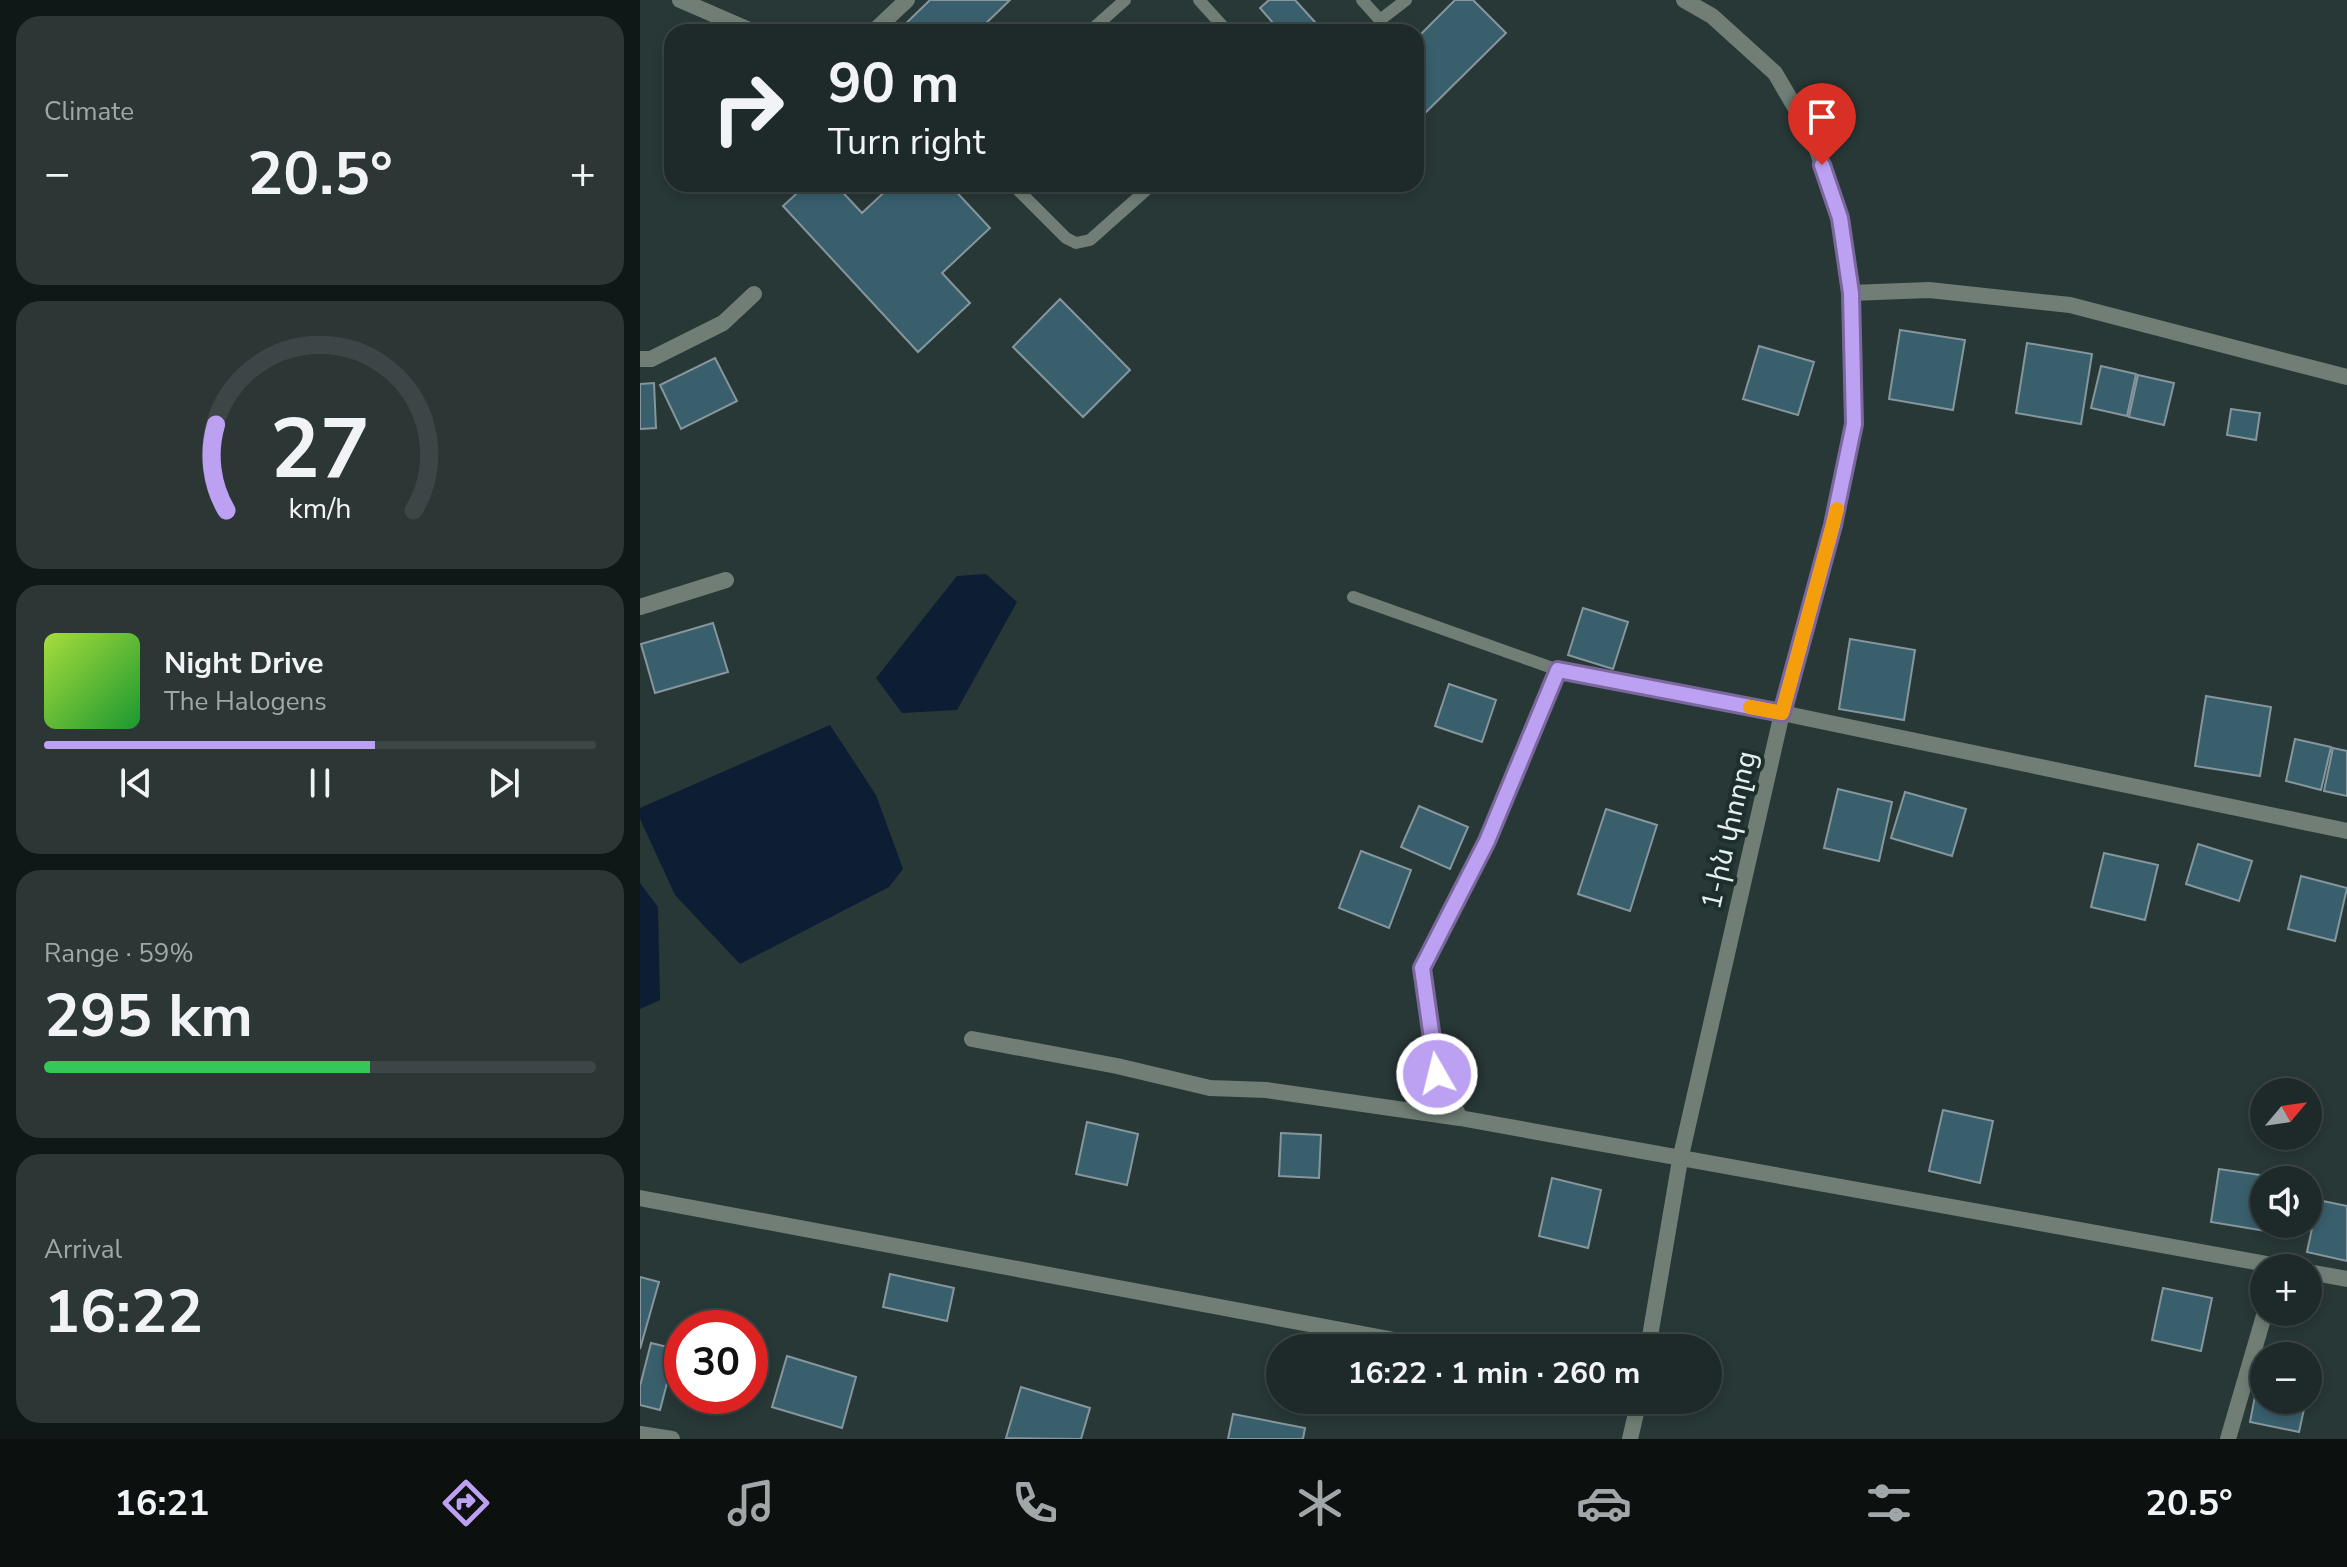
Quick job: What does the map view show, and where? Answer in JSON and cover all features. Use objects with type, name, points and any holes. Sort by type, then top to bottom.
[{"type":"street","points":[[680,0],[736,24]]},
{"type":"street","points":[[882,24],[907,0]]},
{"type":"street","name":"1-ին փողոց","points":[[1650,1334],[1680,1160],[1782,713],[1833,525],[1854,424],[1851,293],[1840,218],[1813,138],[1775,73],[1712,16],[1684,0]]},
{"type":"street","points":[[1851,293],[1929,290],[2070,305],[2347,377]]},
{"type":"street","points":[[640,359],[651,359],[723,323],[754,294]]},
{"type":"street","points":[[640,607],[726,580]]},
{"type":"street","points":[[1460,1118],[1437,1074],[1422,968],[1487,841],[1558,670],[1782,713],[2347,831]]},
{"type":"street","points":[[972,1039],[1117,1066],[1210,1088],[1266,1090],[1460,1118],[2250,1261]]},
{"type":"street","points":[[640,1198],[1363,1334]]},
{"type":"street","points":[[2322,1275],[2347,1279]]},
{"type":"street","points":[[2228,1439],[2261,1326]]},
{"type":"street","points":[[1630,1439],[1636,1414]]},
{"type":"street","points":[[640,1434],[672,1439]]},
{"type":"lane","points":[[1098,24],[1125,0]]},
{"type":"lane","points":[[1199,0],[1221,24]]},
{"type":"lane","points":[[1362,0],[1380,20],[1406,0]]},
{"type":"lane","points":[[1020,192],[1066,238],[1076,243],[1090,240],[1144,192]]},
{"type":"lane","points":[[1353,597],[1558,670]]},
{"type":"water","points":[[986,574],[1017,602],[957,710],[902,713],[876,678],[957,576]]},
{"type":"water","points":[[830,725],[876,795],[903,869],[889,887],[740,964],[675,895],[640,819],[640,808]]},
{"type":"water","points":[[640,883],[658,907],[660,1000],[640,1009]]},
{"type":"building","points":[[930,0],[1010,0],[985,24],[905,24]]},
{"type":"building","points":[[1269,0],[1295,0],[1317,24],[1274,24],[1260,8]]},
{"type":"building","points":[[1455,0],[1473,0],[1506,33],[1424,114],[1424,31]]},
{"type":"building","points":[[798,192],[842,192],[862,213],[884,192],[956,192],[990,228],[942,273],[970,303],[918,352],[783,206]]},
{"type":"building","points":[[1060,299],[1130,370],[1083,417],[1013,347]]},
{"type":"building","points":[[1900,330],[1965,340],[1953,410],[1889,399]]},
{"type":"building","points":[[2027,343],[2092,354],[2081,424],[2016,413]]},
{"type":"building","points":[[1759,346],[1814,362],[1798,415],[1743,399]]},
{"type":"building","points":[[715,358],[737,401],[681,429],[660,385]]},
{"type":"building","points":[[2101,366],[2136,374],[2127,416],[2091,408]]},
{"type":"building","points":[[2138,375],[2174,383],[2164,425],[2129,417]]},
{"type":"building","points":[[654,383],[656,428],[640,429],[640,384]]},
{"type":"building","points":[[2231,409],[2260,413],[2256,440],[2227,435]]},
{"type":"building","points":[[1583,608],[1628,622],[1613,669],[1568,655]]},
{"type":"building","points":[[713,623],[728,672],[655,693],[641,644]]},
{"type":"building","points":[[1850,639],[1915,650],[1904,720],[1839,709]]},
{"type":"building","points":[[1449,684],[1496,700],[1482,742],[1435,726]]},
{"type":"building","points":[[2206,696],[2271,707],[2260,776],[2195,766]]},
{"type":"building","points":[[2295,739],[2331,747],[2321,790],[2286,781]]},
{"type":"building","points":[[2333,748],[2347,751],[2347,796],[2324,791]]},
{"type":"building","points":[[1838,789],[1892,802],[1879,861],[1824,848]]},
{"type":"building","points":[[1905,792],[1966,809],[1952,856],[1891,838]]},
{"type":"building","points":[[1419,806],[1468,827],[1450,869],[1401,847]]},
{"type":"building","points":[[1606,809],[1657,825],[1630,911],[1578,894]]},
{"type":"building","points":[[2198,844],[2252,861],[2239,901],[2186,884]]},
{"type":"building","points":[[1361,851],[1411,870],[1389,928],[1339,908]]},
{"type":"building","points":[[2104,853],[2158,865],[2145,920],[2091,907]]},
{"type":"building","points":[[2301,876],[2347,888],[2335,941],[2288,929]]},
{"type":"building","points":[[1943,1110],[1993,1121],[1980,1183],[1929,1171]]},
{"type":"building","points":[[1087,1122],[1138,1134],[1127,1185],[1076,1174]]},
{"type":"building","points":[[1281,1133],[1321,1135],[1319,1178],[1279,1176]]},
{"type":"building","points":[[2219,1169],[2250,1174],[2250,1228],[2211,1222]]},
{"type":"building","points":[[1552,1178],[1601,1190],[1588,1248],[1539,1236]]},
{"type":"building","points":[[2322,1201],[2347,1206],[2347,1261],[2307,1252],[2310,1238],[2322,1238]]},
{"type":"building","points":[[890,1274],[954,1288],[947,1321],[883,1307]]},
{"type":"building","points":[[640,1277],[659,1282],[640,1349]]},
{"type":"building","points":[[2163,1288],[2212,1298],[2201,1351],[2152,1340]]},
{"type":"building","points":[[651,1343],[664,1346],[664,1395],[660,1410],[640,1405],[640,1386]]},
{"type":"building","points":[[787,1356],[856,1377],[842,1428],[772,1407]]},
{"type":"building","points":[[1021,1387],[1090,1408],[1081,1439],[1006,1438]]},
{"type":"building","points":[[1233,1414],[1305,1428],[1303,1439],[1228,1439]]},
{"type":"building","points":[[2252,1414],[2303,1414],[2299,1432],[2250,1422]]},
{"type":"slow traffic","points":[[1750,707],[1782,713],[1837,509]]},
{"type":"route","points":[[1437,1074],[1422,968],[1487,841],[1558,670],[1782,713],[1833,525],[1854,424],[1851,293],[1840,218],[1822,165]]}]
